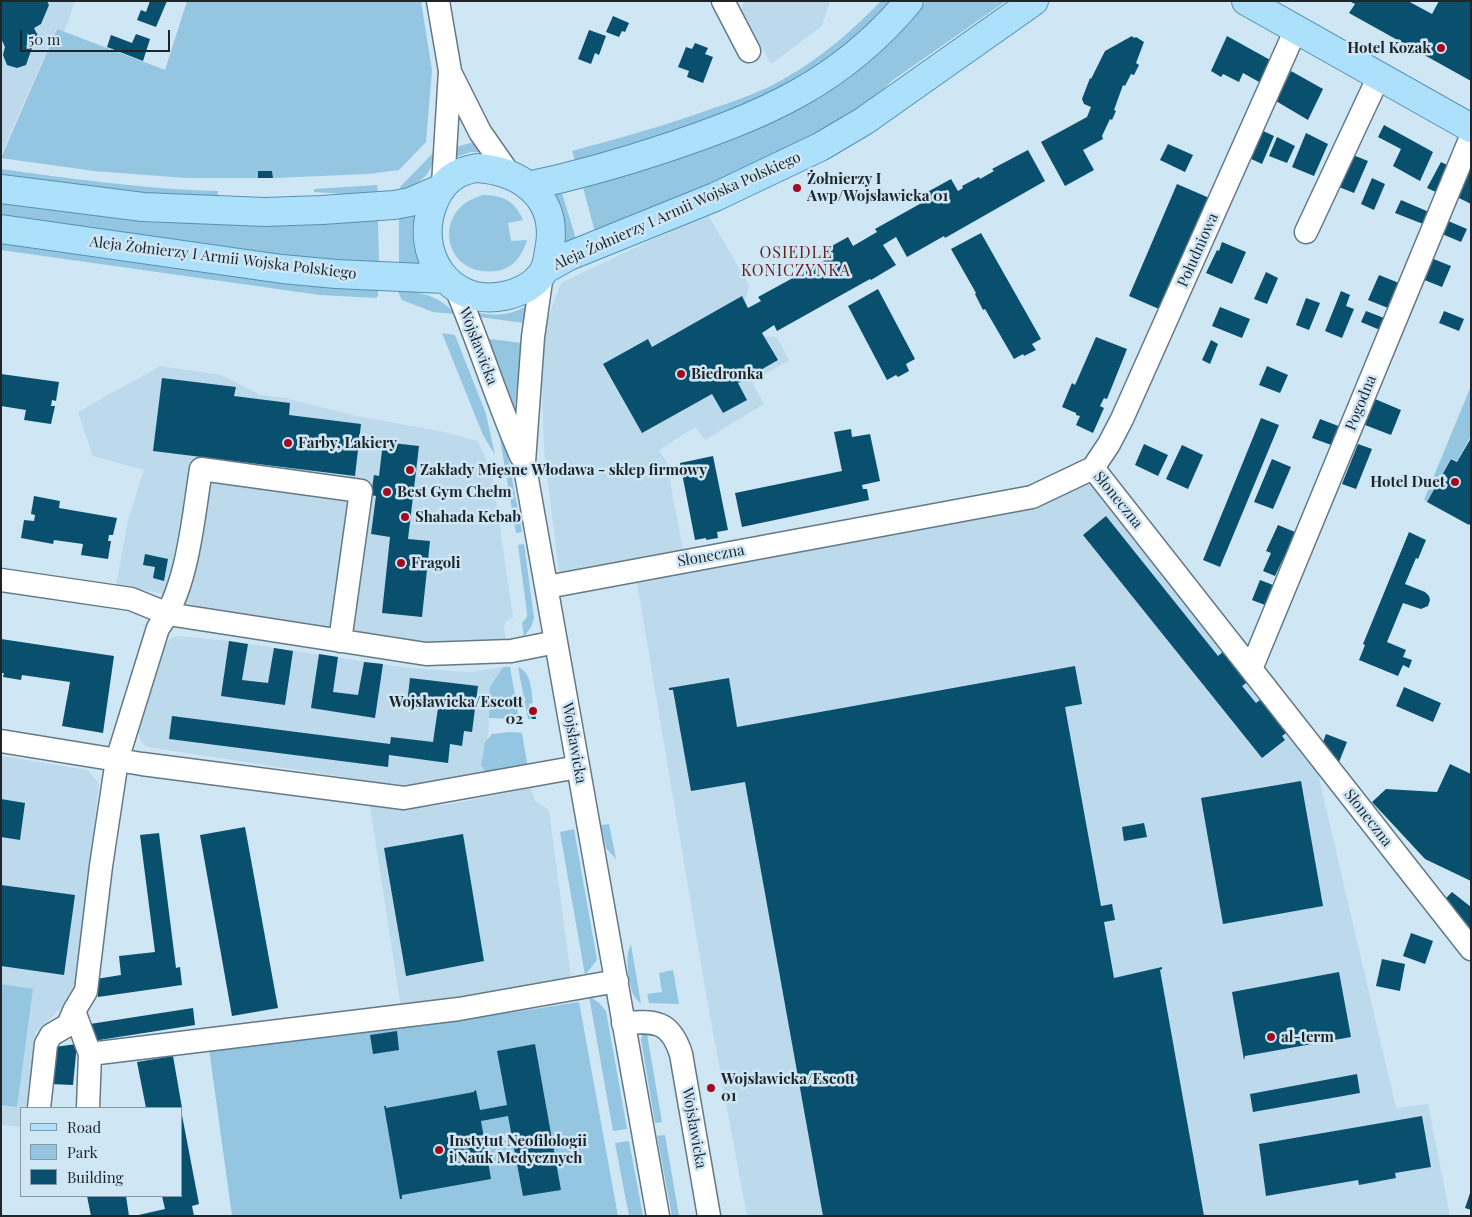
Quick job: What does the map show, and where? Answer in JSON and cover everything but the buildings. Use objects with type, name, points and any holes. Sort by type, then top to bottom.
[{"type":"main road","points":[[519,180],[606,167],[700,136],[770,109],[816,84],[840,67],[888,25],[909,1]]},
{"type":"main road","name":"Aleja Żołnierzy I Armii Wojska Polskiego","points":[[543,272],[569,256],[735,188],[828,142],[864,121],[1034,1]]},
{"type":"main road","points":[[1246,1],[1471,128]]},
{"type":"main road","points":[[1,189],[143,207],[265,212],[322,210],[394,205],[410,202],[441,187],[456,175],[470,169],[495,170],[519,180],[538,195],[544,203],[550,221],[550,240],[543,272],[523,290],[501,296],[468,293],[450,282],[433,263],[428,249],[428,218],[441,187]]},
{"type":"main road","name":"Aleja Żołnierzy I Armii Wojska Polskiego","points":[[1,229],[282,269],[450,282]]},
{"type":"street","points":[[438,1],[450,71],[441,187]]},
{"type":"street","points":[[723,1],[749,51]]},
{"type":"street","name":"Południowa","points":[[1093,468],[1109,444],[1122,419],[1296,30]]},
{"type":"street","points":[[450,71],[480,132],[519,180]]},
{"type":"street","points":[[1306,232],[1379,76]]},
{"type":"street","name":"Pogodna","points":[[1251,669],[1471,137]]},
{"type":"street","name":"Wojsławicka","points":[[524,462],[533,337],[543,272]]},
{"type":"street","name":"Wojsławicka","points":[[450,282],[474,331],[509,428],[524,462],[658,1216]]},
{"type":"street","name":"Słoneczna","points":[[547,587],[1032,497],[1093,468],[1471,949]]},
{"type":"street","points":[[39,1107],[46,1044],[50,1035],[68,1025],[86,991],[101,866],[118,760],[158,628],[168,614],[185,563],[201,469],[361,491],[340,641]]},
{"type":"street","points":[[1,580],[131,599],[168,614],[426,654],[512,651],[556,642]]},
{"type":"street","points":[[1,741],[118,760],[404,798],[578,767]]},
{"type":"street","points":[[90,1054],[459,1009],[616,982]]},
{"type":"street","points":[[74,1011],[90,1054],[88,1107]]},
{"type":"street","name":"Wojsławicka","points":[[624,1023],[657,1023],[671,1032],[677,1041],[681,1054],[709,1216]]},
{"type":"shaded area","points":[[1,1],[75,1],[64,32],[56,29],[1,155]]},
{"type":"shaded area","points":[[745,1],[830,1],[822,26],[771,64],[741,10]]},
{"type":"shaded area","points":[[707,213],[749,285],[743,311],[758,336],[777,337],[789,360],[752,382],[764,404],[705,440],[695,427],[659,450],[666,461],[683,549],[578,571],[559,573],[544,450],[541,360],[545,326],[561,283]]},
{"type":"shaded area","points":[[160,366],[220,375],[261,395],[285,398],[361,417],[439,431],[478,441],[492,473],[513,617],[505,622],[506,642],[452,646],[203,611],[161,593],[116,586],[128,520],[144,470],[93,456],[78,412]]},
{"type":"shaded area","points":[[1094,468],[1312,748],[1396,1108],[1428,1104],[1450,1216],[747,1216],[709,1011],[635,571],[995,505]]},
{"type":"shaded area","points":[[172,637],[229,641],[408,668],[470,672],[503,667],[490,687],[488,737],[484,746],[481,765],[489,773],[427,787],[384,783],[147,747],[141,741],[137,729],[150,677],[166,644]]},
{"type":"shaded area","points":[[1,756],[88,770],[99,784],[76,985],[61,1008],[36,1032],[26,1107],[20,1107],[20,1127],[1,1125]]},
{"type":"shaded area","points":[[531,788],[535,801],[549,810],[571,978],[401,1007],[370,806],[412,808],[446,805]]},
{"type":"green space","points":[[187,1],[421,1],[432,70],[426,142],[399,170],[368,174],[273,178],[272,171],[259,171],[258,178],[186,178],[94,171],[1,158],[57,29],[165,70]]},
{"type":"green space","points":[[881,1],[894,1],[853,41],[813,72],[733,111],[657,137],[575,161],[572,151],[696,114],[769,87],[825,52]]},
{"type":"green space","points":[[927,1],[1006,1],[893,80],[861,110],[845,121],[713,185],[595,232],[582,184],[736,135],[803,107],[821,97],[870,60]]},
{"type":"green space","points":[[478,141],[482,152],[471,152],[456,157],[456,147]]},
{"type":"green space","points":[[434,152],[431,167],[424,178],[399,191],[401,186]]},
{"type":"green space","points":[[1,169],[136,186],[218,191],[218,196],[204,199],[135,195],[1,178]]},
{"type":"green space","points":[[377,185],[378,195],[314,192],[314,189]]},
{"type":"green space","points":[[561,190],[576,239],[557,246],[550,192]]},
{"type":"green space","points":[[483,195],[497,196],[508,200],[520,213],[523,220],[508,223],[511,241],[527,240],[516,261],[502,270],[478,270],[464,264],[455,254],[450,241],[450,227],[455,214],[466,203]]},
{"type":"green space","points":[[1,203],[143,222],[238,224],[378,220],[379,264],[341,263],[1,219]]},
{"type":"green space","points":[[420,214],[422,265],[399,264],[399,217]]},
{"type":"green space","points":[[1,241],[378,289],[378,296],[376,298],[320,295],[1,250]]},
{"type":"green space","points":[[398,290],[430,296],[443,303],[455,314],[433,312],[402,300]]},
{"type":"green space","points":[[526,306],[524,323],[472,316],[470,311],[485,314],[506,314]]},
{"type":"green space","points":[[442,333],[455,335],[486,414],[495,455],[483,435]]},
{"type":"green space","points":[[482,338],[522,343],[514,413]]},
{"type":"green space","points":[[1471,386],[1471,436],[1457,461],[1451,458],[1427,502],[1424,500]]},
{"type":"green space","points":[[498,427],[506,446],[522,532],[516,533]]},
{"type":"green space","points":[[524,544],[534,618],[531,627],[524,637],[522,623],[527,617],[527,613],[518,545]]},
{"type":"green space","points":[[503,667],[510,667],[519,719],[489,718],[490,687]]},
{"type":"green space","points":[[518,667],[526,673],[530,682],[533,703],[529,704],[532,719],[528,719]]},
{"type":"green space","points":[[522,733],[528,769],[489,773],[485,771],[481,765],[485,742],[492,734]]},
{"type":"green space","points":[[609,824],[616,859],[606,848],[601,825]]},
{"type":"green space","points":[[574,829],[597,960],[585,975],[560,832]]},
{"type":"green space","points":[[631,945],[641,1004],[633,994],[630,983],[628,955]]},
{"type":"green space","points":[[673,970],[679,1004],[649,1003],[647,994],[662,992],[659,973]]},
{"type":"green space","points":[[1,984],[33,989],[17,1107],[1,1105]]},
{"type":"green space","points":[[589,996],[606,1011],[627,1129],[613,1131]]},
{"type":"green space","points":[[579,1002],[618,1216],[232,1216],[209,1049],[515,1012]]},
{"type":"green space","points":[[647,1034],[662,1122],[655,1123],[641,1039],[643,1035]]},
{"type":"green space","points":[[665,1135],[679,1216],[672,1216],[657,1136]]},
{"type":"green space","points":[[629,1141],[643,1216],[629,1216],[615,1143]]},
{"type":"place","name":"Hotel Kozak","points":[[1441,48]]},
{"type":"place","name":"Żołnierzy I Awp/Wojsławicka 01","points":[[797,188]]},
{"type":"place","name":"Biedronka","points":[[681,374]]},
{"type":"place","name":"Farby, Lakiery","points":[[288,443]]},
{"type":"place","name":"Zakłady Mięsne Włodawa - sklep firmowy","points":[[410,470]]},
{"type":"place","name":"Hotel Duet","points":[[1455,482]]},
{"type":"place","name":"Best Gym Chełm","points":[[387,492]]},
{"type":"place","name":"Shahada Kebab","points":[[405,517]]},
{"type":"place","name":"Fragoli","points":[[401,563]]},
{"type":"place","name":"Wojsławicka/Escott 02","points":[[533,711]]},
{"type":"place","name":"al-term","points":[[1271,1037]]},
{"type":"place","name":"Wojsławicka/Escott 01","points":[[711,1088]]},
{"type":"place","name":"Instytut Neofilologii i Nauk Medycznych","points":[[439,1150]]},
{"type":"district","name":"OSIEDLE KONICZYNKA","points":[[796,262]]}]
